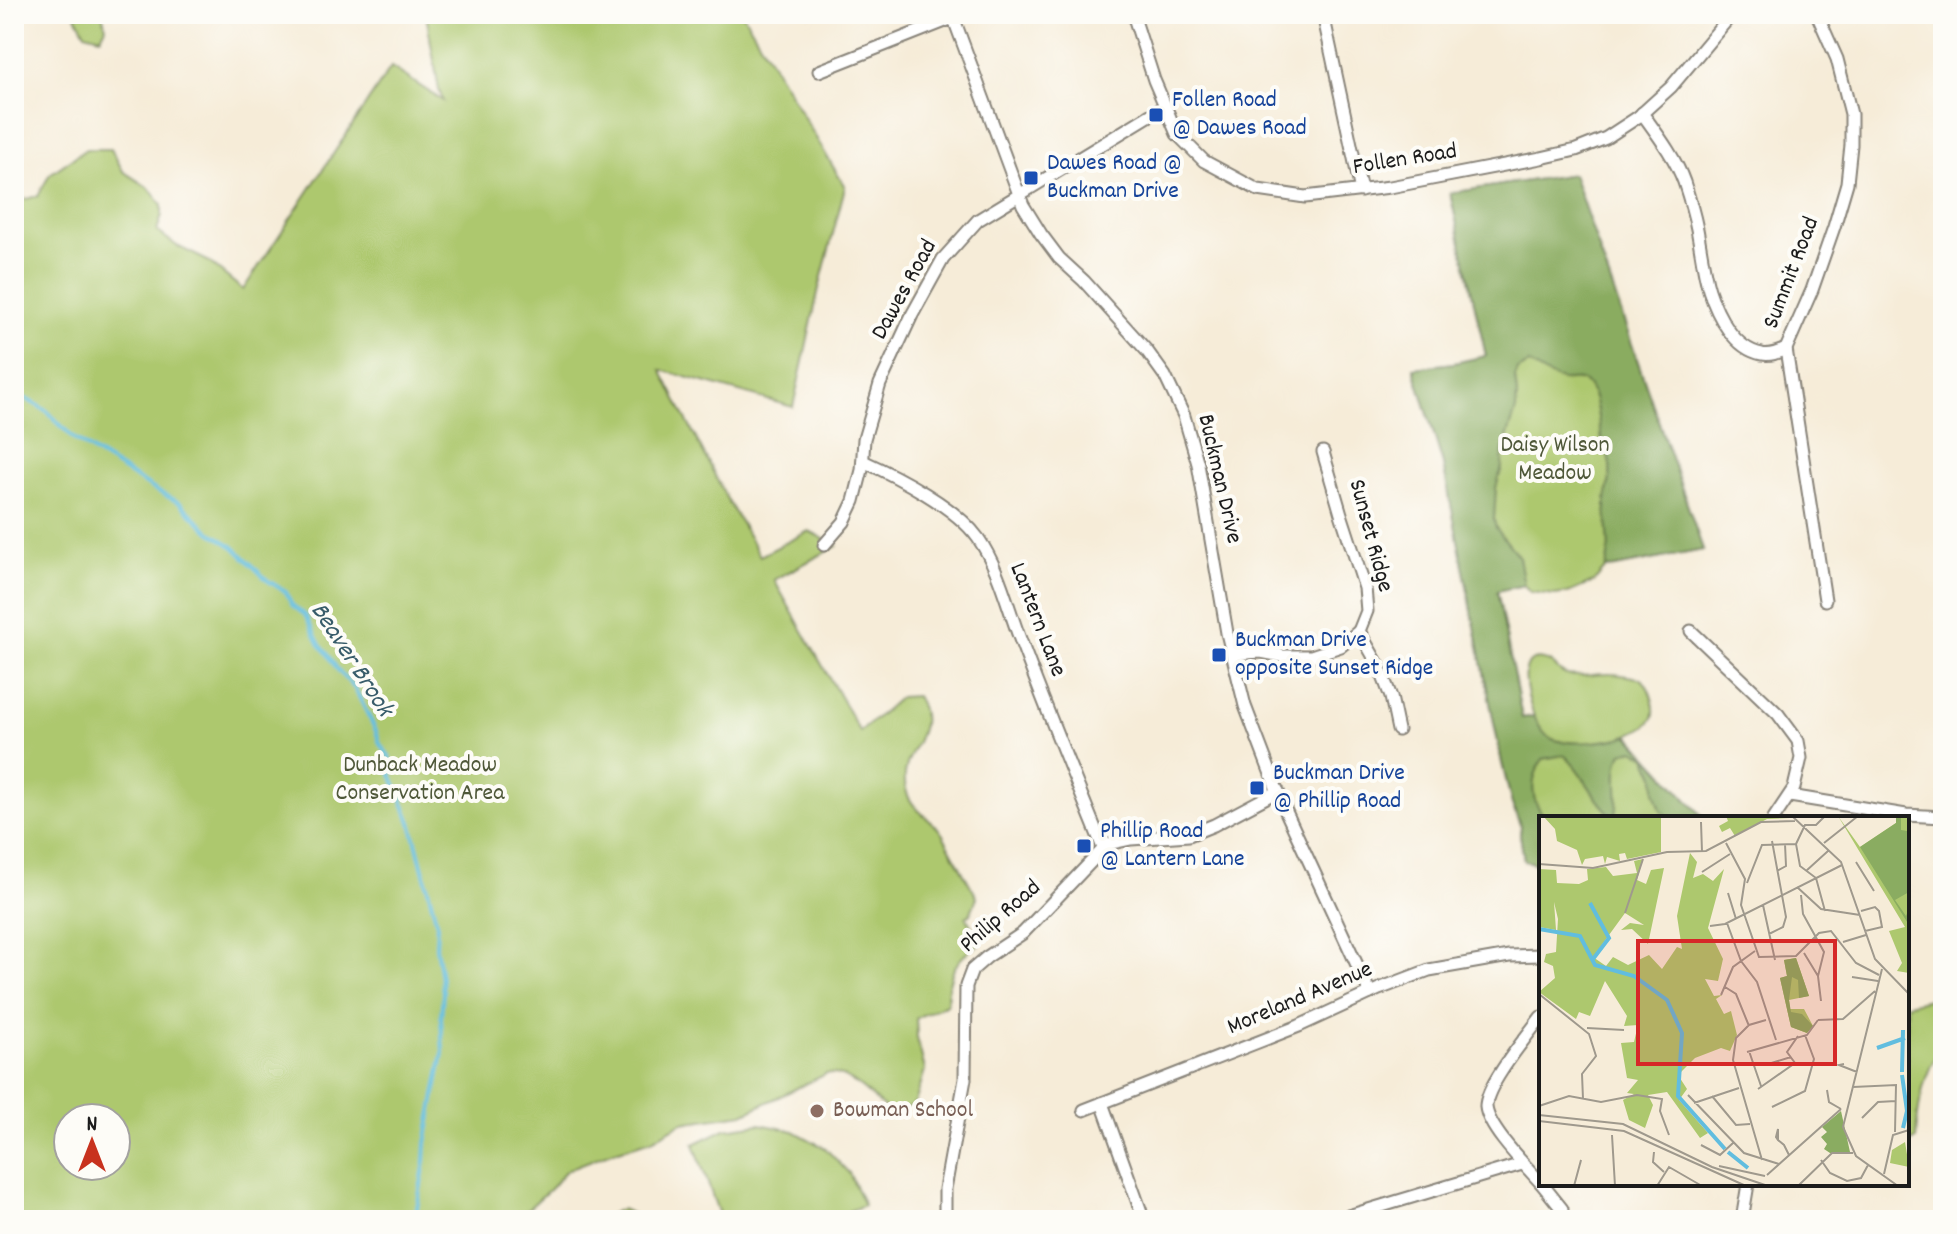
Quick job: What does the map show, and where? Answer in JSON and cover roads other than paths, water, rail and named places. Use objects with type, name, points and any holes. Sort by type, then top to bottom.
[{"type":"street","name":"Follen Road","points":[[1133,14],[1154,80],[1177,134],[1204,161],[1258,190],[1305,197],[1361,191],[1502,166],[1576,150],[1606,138],[1642,113],[1671,87],[1732,14]]},
{"type":"street","points":[[1323,14],[1361,191]]},
{"type":"street","name":"Summit Road","points":[[1817,14],[1837,59],[1851,114],[1851,145],[1847,183],[1834,227],[1812,290],[1786,349],[1825,600]]},
{"type":"street","points":[[819,71],[953,16]]},
{"type":"street","name":"Buckman Drive","points":[[953,16],[1019,195],[1041,234],[1059,258],[1147,351],[1165,376],[1184,416],[1198,464],[1227,633],[1245,706],[1278,791],[1370,993]]},
{"type":"street","name":"Dawes Road","points":[[824,545],[844,522],[854,501],[863,461],[864,439],[880,384],[912,315],[943,259],[978,220],[1165,106]]},
{"type":"street","points":[[1642,113],[1661,139],[1683,179],[1709,288],[1719,315],[1734,337],[1747,347],[1762,354],[1774,354],[1786,349]]},
{"type":"street","name":"Sunset Ridge","points":[[1323,452],[1365,588],[1367,611],[1359,631]]},
{"type":"street","name":"Lantern Lane","points":[[863,461],[951,512],[978,537],[1001,583],[1019,637],[1103,848]]},
{"type":"street","points":[[1232,654],[1261,652],[1311,656],[1341,646],[1359,631],[1379,666],[1398,730]]},
{"type":"street","points":[[1691,631],[1778,714],[1798,741],[1801,758],[1799,770],[1790,796],[1775,816]]},
{"type":"street","points":[[1103,848],[1131,839],[1189,835],[1278,791]]},
{"type":"street","points":[[1790,796],[1906,815],[1943,817]]},
{"type":"street","name":"Philip Road","points":[[945,1220],[945,1189],[965,1079],[966,986],[972,970],[1023,933],[1103,848]]},
{"type":"street","name":"Moreland Avenue","points":[[1084,1110],[1299,1026],[1429,970],[1509,956],[1539,955]]},
{"type":"street","points":[[1539,1020],[1498,1076],[1486,1107],[1492,1122],[1539,1182]]},
{"type":"street","points":[[1102,1103],[1144,1220]]},
{"type":"street","points":[[1335,1220],[1522,1164]]},
{"type":"street","points":[[1543,1186],[1562,1209],[1561,1220]]},
{"type":"street","points":[[1742,1220],[1748,1186]]},
{"type":"waterway","name":"Beaver Brook","points":[[14,392],[47,411],[72,437],[97,454],[180,503],[210,532],[234,547],[267,580],[286,592],[292,605],[305,615],[337,669],[355,689],[380,744],[389,756],[390,772],[411,822],[437,924],[436,947],[443,992],[443,1053],[415,1220]]},
{"type":"place","name":"Follen Road @ Dawes Road","points":[[1156,115]]},
{"type":"place","name":"Dawes Road @ Buckman Drive","points":[[1031,178]]},
{"type":"place","name":"Buckman Drive opposite Sunset Ridge","points":[[1219,655]]},
{"type":"place","name":"Buckman Drive @ Phillip Road","points":[[1257,788]]},
{"type":"place","name":"Phillip Road @ Lantern Lane","points":[[1084,846]]},
{"type":"place","name":"Bowman School","points":[[817,1111]]},
{"type":"park label","name":"Daisy Wilson Meadow","points":[[1555,460]]},
{"type":"park label","name":"Dunback Meadow Conservation Area","points":[[420,780]]}]
